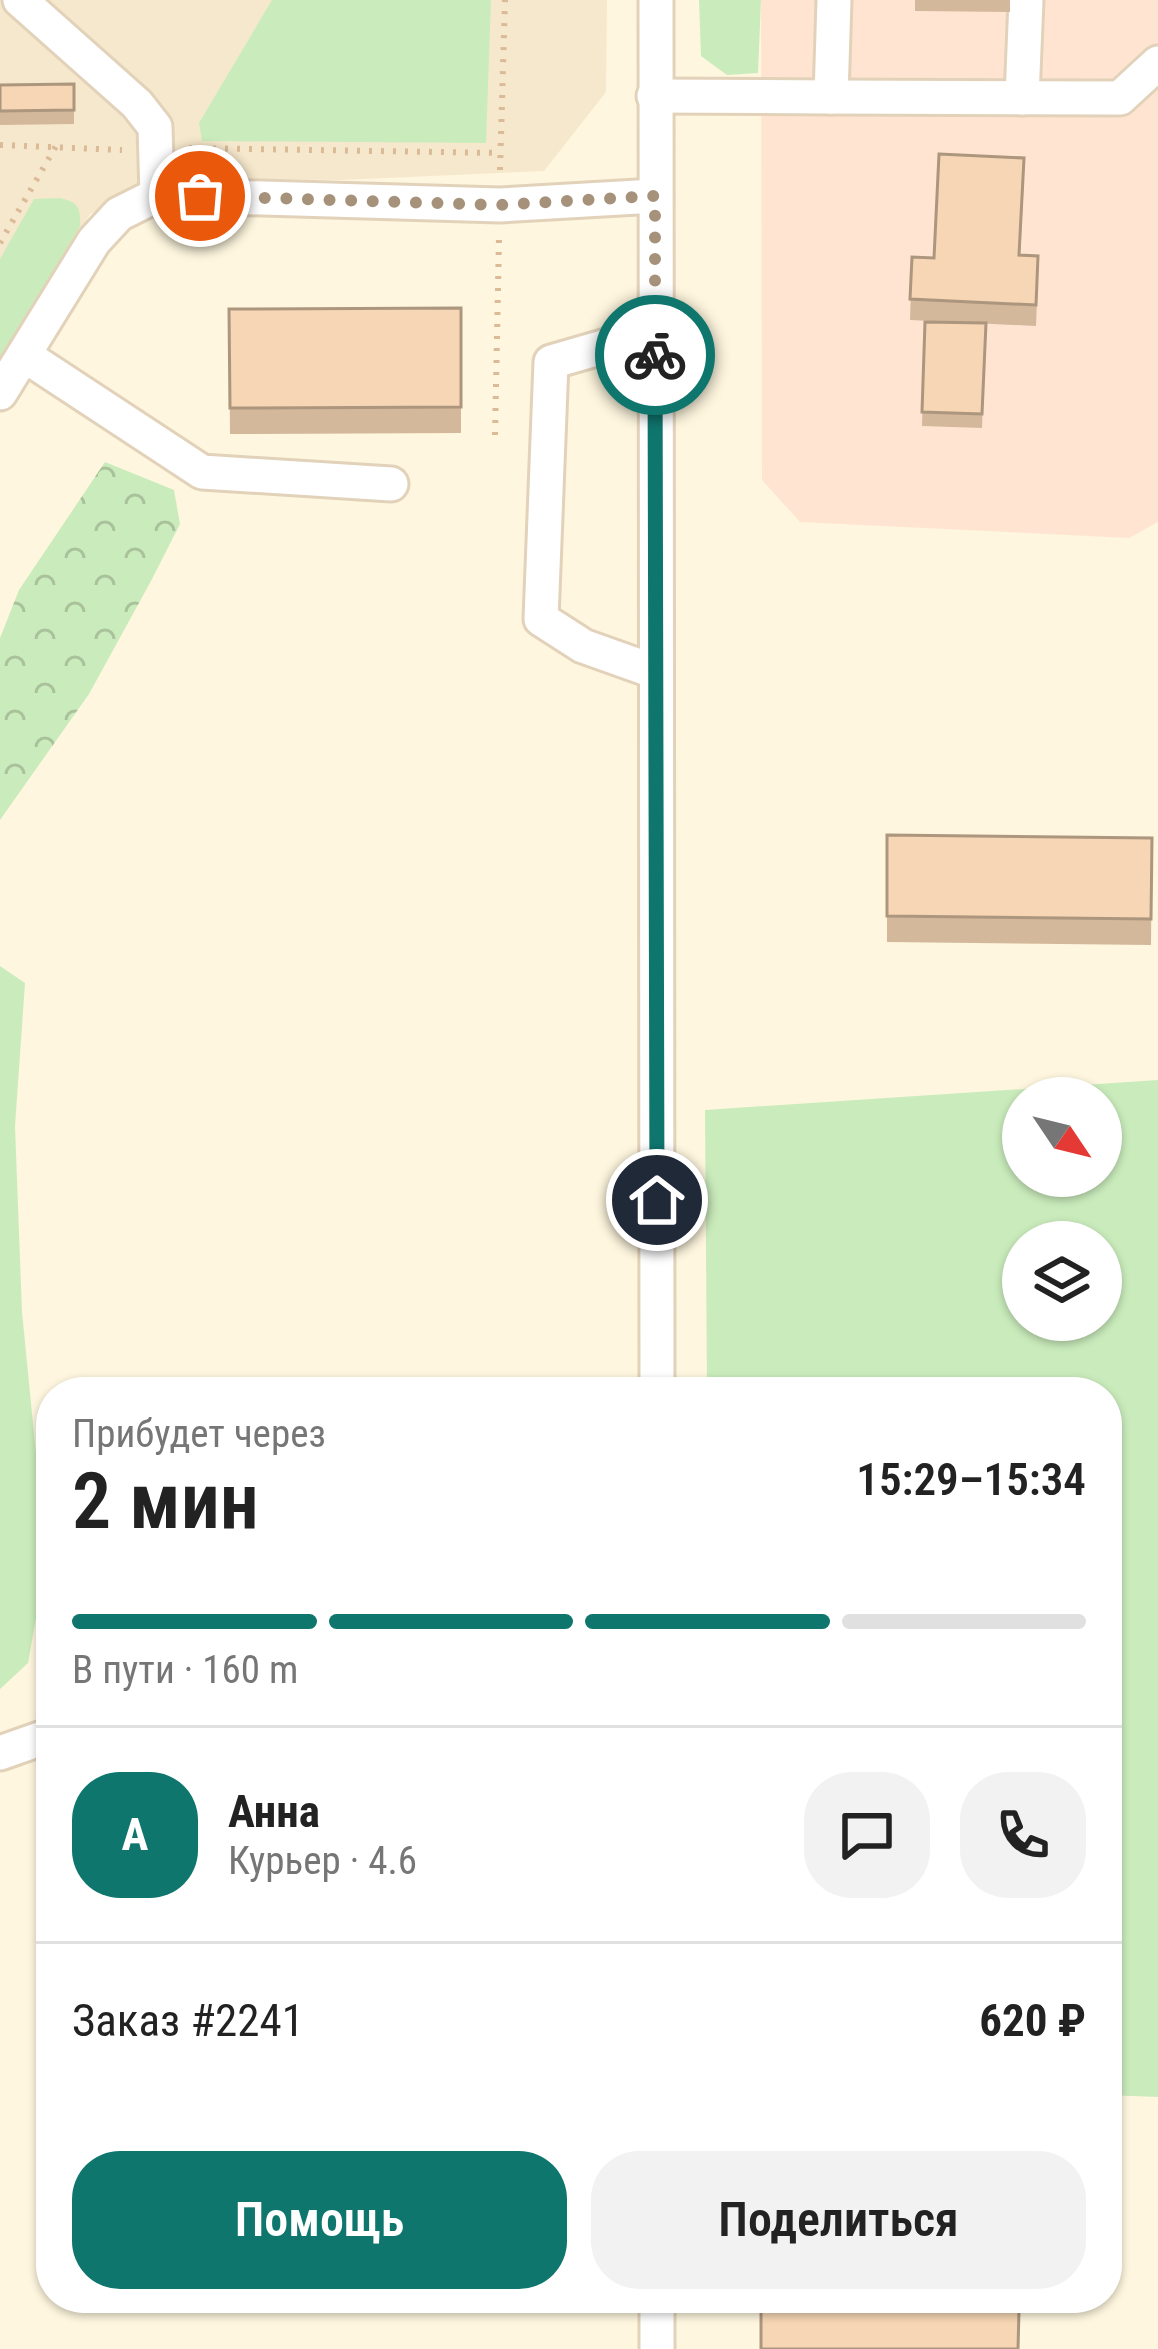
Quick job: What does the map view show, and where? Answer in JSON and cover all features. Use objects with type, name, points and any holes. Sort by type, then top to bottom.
[{"type":"street","points":[[20,0],[137,104],[155,127],[158,195]]},
{"type":"street","points":[[656,0],[657,1377]]},
{"type":"street","points":[[831,97],[834,0]]},
{"type":"street","points":[[1022,98],[1026,0]]},
{"type":"street","points":[[654,96],[1120,98],[1158,63]]},
{"type":"street","points":[[0,393],[94,241],[119,214],[158,195],[500,205],[655,196]]},
{"type":"street","points":[[655,332],[551,362],[541,619],[583,646],[656,672]]},
{"type":"street","points":[[23,355],[202,472],[391,484]]},
{"type":"street","points":[[0,1753],[36,1740]]},
{"type":"street","points":[[658,2313],[658,2349]]},
{"type":"path","points":[[0,145],[500,153]]},
{"type":"path","points":[[0,243],[56,146]]},
{"type":"shaded area","points":[[0,0],[607,0],[606,92],[544,171],[341,180],[179,178],[90,214],[0,368]]},
{"type":"shaded area","points":[[761,0],[1158,0],[1158,522],[1129,538],[800,522],[762,480]]},
{"type":"green space","points":[[272,0],[491,0],[486,143],[202,141],[199,123]]},
{"type":"green space","points":[[699,0],[761,0],[758,73],[727,75],[701,56]]},
{"type":"green space","points":[[60,198],[77,207],[80,226],[0,361],[0,259],[34,199]]},
{"type":"green space","points":[[105,462],[174,490],[180,524],[89,694],[0,820],[0,638],[19,590]]},
{"type":"green space","points":[[0,966],[25,983],[15,1126],[22,1312],[36,1454],[36,1618],[28,1663],[0,1689]]},
{"type":"green space","points":[[1158,1080],[1158,2097],[1122,2096],[1122,1377],[707,1377],[705,1110],[1002,1090],[1002,1197],[1122,1197],[1122,1082]]},
{"type":"building","points":[[74,84],[74,110],[0,111],[0,85]]},
{"type":"building","points":[[939,154],[1024,158],[1019,255],[1038,256],[1036,305],[910,299],[912,257],[934,258]]},
{"type":"building","points":[[461,308],[461,407],[230,408],[229,309]]},
{"type":"building","points":[[925,322],[986,323],[982,414],[922,412]]},
{"type":"building","points":[[887,835],[1152,838],[1151,919],[887,916]]},
{"type":"building","points":[[761,2313],[1019,2313],[1018,2349],[761,2349]]},
{"type":"way so far","points":[[200,196],[500,205],[655,196],[655,355]]},
{"type":"route","points":[[655,355],[657,1200]]}]
